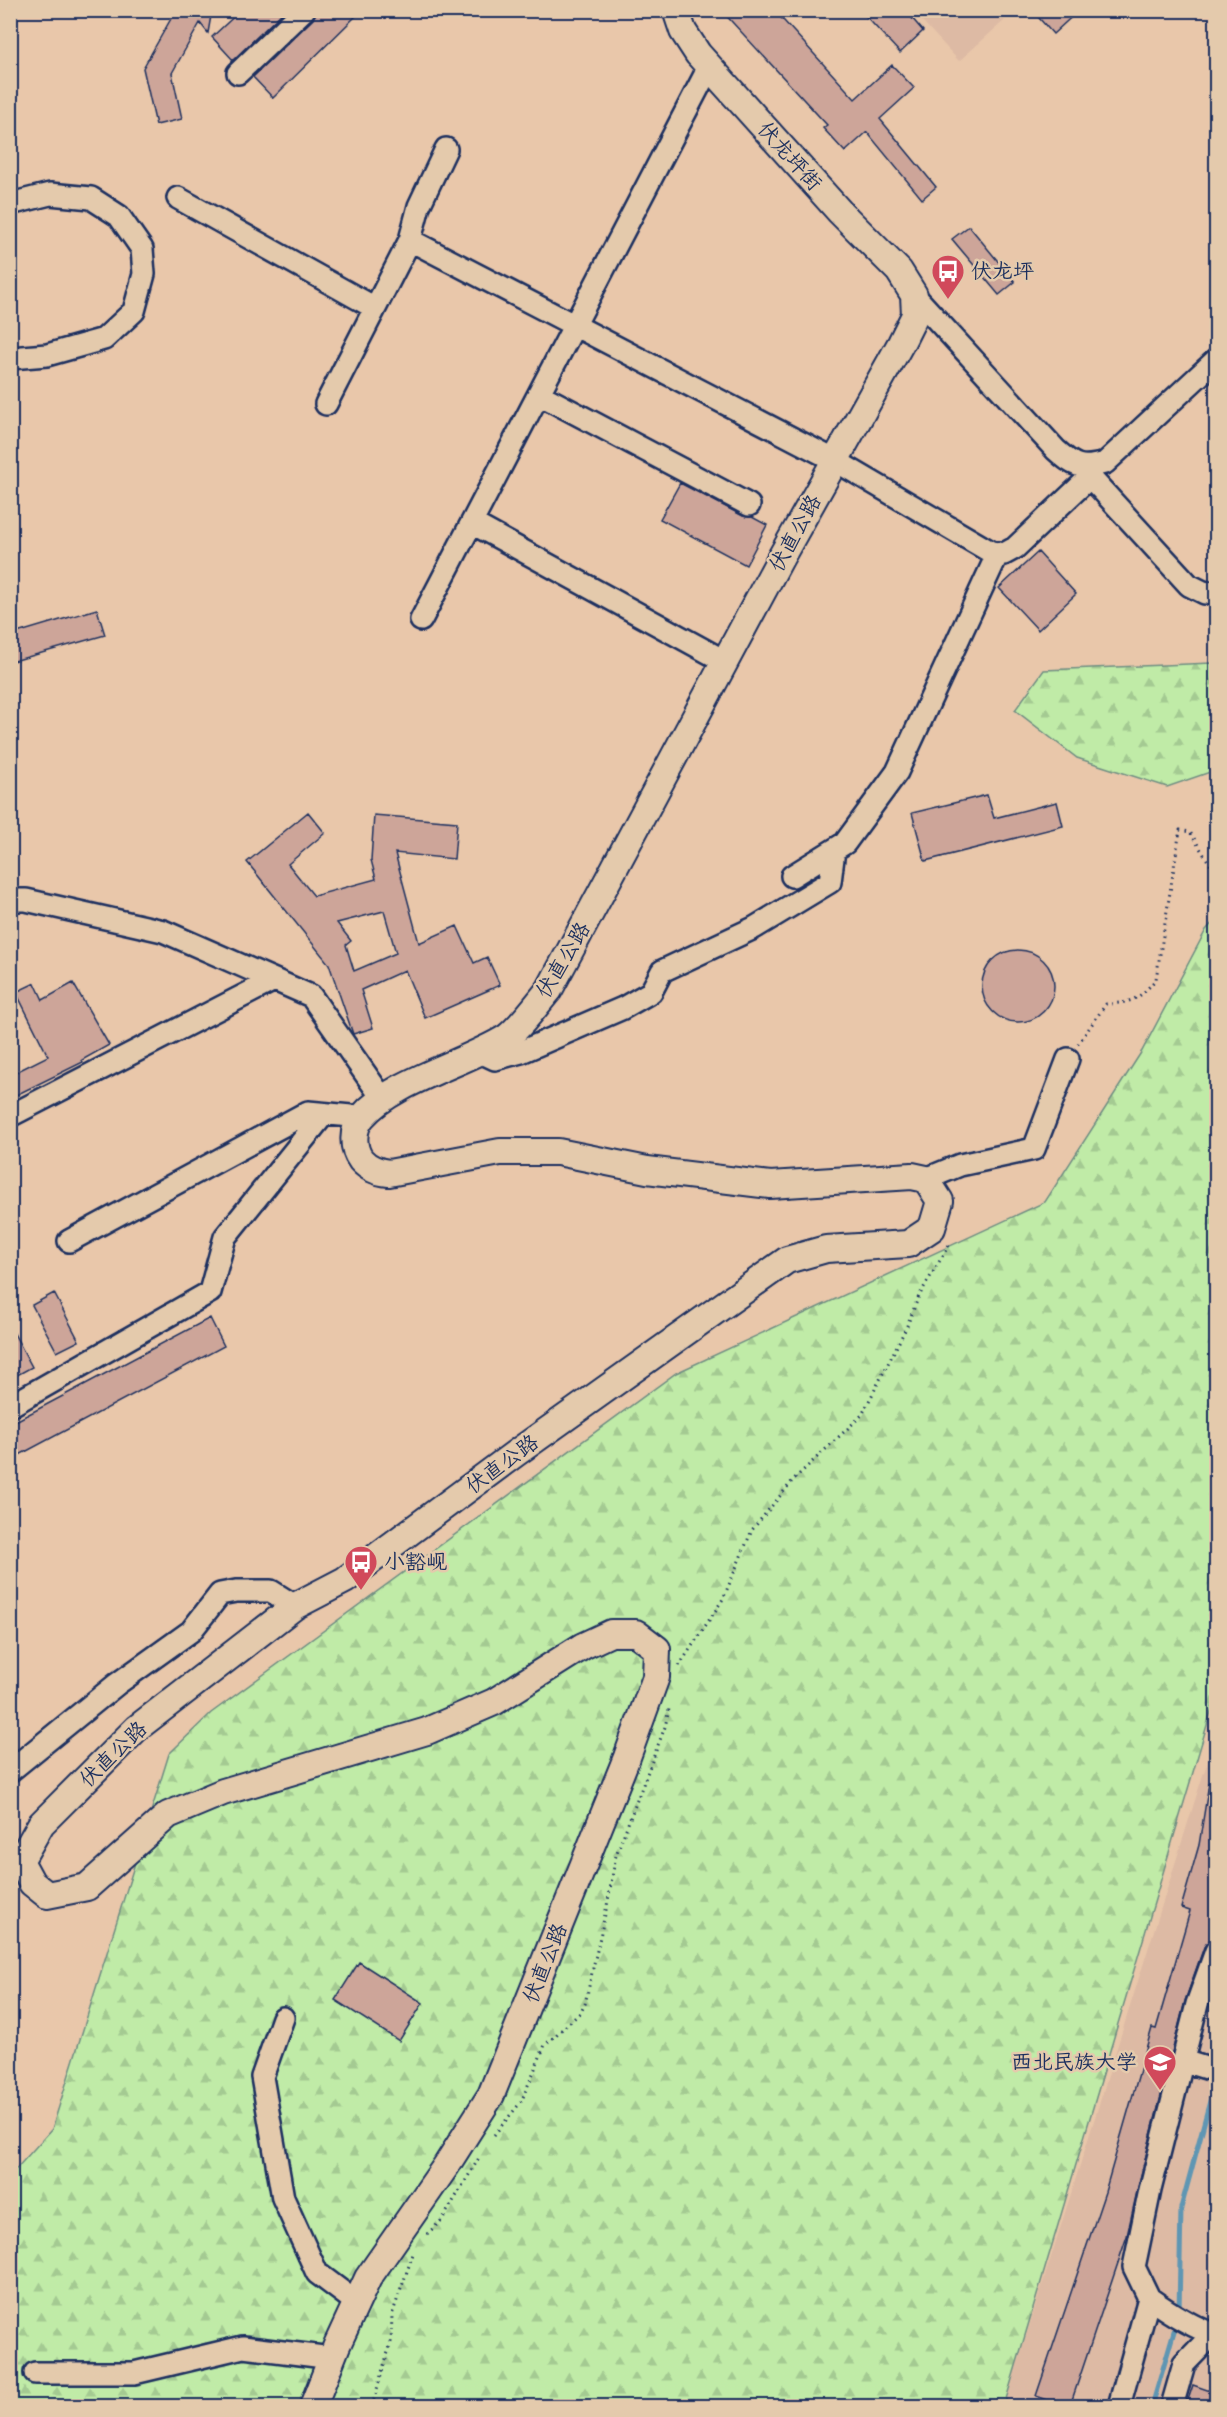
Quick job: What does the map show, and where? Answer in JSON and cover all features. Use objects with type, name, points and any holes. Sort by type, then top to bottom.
[{"type":"main road","name":"伏龙坪街","points":[[676,10],[683,30],[698,54],[840,212],[899,271],[914,295]]},
{"type":"main road","name":"伏直公路","points":[[362,1117],[383,1099],[507,1037],[549,990],[915,315],[914,295]]},
{"type":"main road","points":[[362,1117],[356,1127],[354,1138],[356,1149],[360,1159],[368,1167],[378,1172],[389,1173],[500,1152],[558,1152],[647,1170],[771,1185],[912,1176],[926,1179],[940,1201],[932,1228]]},
{"type":"main road","name":"伏直公路","points":[[313,2406],[368,2278],[446,2166],[491,2095],[627,1757],[656,1677],[657,1649],[636,1633],[611,1633],[583,1646],[494,1702],[427,1731],[223,1792],[168,1815],[87,1887],[47,1895],[32,1883],[20,1861],[41,1824],[137,1728],[295,1606],[345,1580],[516,1453],[787,1260],[826,1249],[908,1244],[932,1228]]},
{"type":"street","points":[[238,73],[304,10]]},
{"type":"street","points":[[421,620],[709,67]]},
{"type":"street","points":[[326,404],[410,240],[419,206],[446,149]]},
{"type":"street","points":[[10,204],[50,194],[91,198],[119,216],[142,249],[144,274],[134,311],[104,339],[46,354],[10,358]]},
{"type":"street","points":[[178,198],[375,308]]},
{"type":"street","points":[[410,240],[836,461],[991,552],[1004,554],[1015,548],[1089,472],[1105,463],[1216,360]]},
{"type":"street","points":[[914,295],[1056,450],[1073,465],[1089,472],[1189,585],[1205,593],[1216,592]]},
{"type":"street","points":[[539,394],[748,505]]},
{"type":"street","points":[[472,524],[726,662]]},
{"type":"street","points":[[792,876],[845,843],[897,772],[998,553]]},
{"type":"street","points":[[478,1052],[495,1059],[521,1052],[632,1003],[651,992],[662,971],[754,928],[830,882],[834,850]]},
{"type":"street","points":[[10,900],[26,900],[163,931],[311,996],[383,1099]]},
{"type":"street","points":[[10,1116],[274,980]]},
{"type":"street","points":[[926,1179],[960,1165],[1034,1149],[1068,1059]]},
{"type":"street","points":[[69,1241],[308,1112],[362,1117]]},
{"type":"street","points":[[10,1406],[210,1292],[225,1237],[324,1114]]},
{"type":"street","points":[[10,1771],[117,1684],[191,1631],[220,1594],[236,1591],[271,1591],[295,1606]]},
{"type":"street","points":[[1172,2406],[1184,2364],[1212,2334],[1167,2311],[1149,2298],[1134,2267],[1150,2190],[1197,2004],[1216,1951]]},
{"type":"street","points":[[283,2018],[262,2077],[283,2198],[317,2273],[357,2303]]},
{"type":"street","points":[[1183,2061],[1213,2070]]},
{"type":"street","points":[[1119,2406],[1149,2298]]},
{"type":"street","points":[[35,2373],[134,2373],[243,2347],[332,2358]]},
{"type":"path","points":[[1068,1059],[1106,1004],[1129,1003],[1143,994],[1156,979],[1180,830],[1190,832],[1216,874]]},
{"type":"path","points":[[656,1677],[677,1669],[684,1659],[723,1599],[752,1530],[794,1479],[862,1415],[906,1328],[919,1296],[950,1245],[932,1228]]},
{"type":"shaded area","points":[[913,11],[1015,11],[959,61]]},
{"type":"shaded area","name":"西北民族大学","points":[[1216,1741],[1216,2406],[1004,2406],[1203,1775]]},
{"type":"green space","points":[[1212,663],[1216,667],[1216,770],[1167,787],[1077,758],[1015,710],[1044,670]]},
{"type":"green space","points":[[1216,919],[1216,1695],[1004,2406],[11,2406],[11,2172],[52,2129],[169,1754],[211,1713],[676,1373],[1045,1202],[1142,1051],[1206,930]]},
{"type":"building","points":[[176,10],[212,10],[208,33],[200,23],[172,73],[182,119],[156,125],[143,68]]},
{"type":"building","points":[[241,10],[285,10],[233,60],[212,37]]},
{"type":"building","points":[[316,10],[362,10],[273,98],[253,77],[313,19]]},
{"type":"building","points":[[721,10],[774,10],[855,99],[892,65],[914,88],[880,119],[936,187],[922,199],[867,132],[845,152],[823,128],[827,125]]},
{"type":"building","points":[[860,10],[905,10],[923,31],[900,53]]},
{"type":"building","points":[[1032,10],[1079,10],[1053,34]]},
{"type":"building","points":[[969,226],[1015,282],[999,295],[952,239]]},
{"type":"building","points":[[680,483],[743,516],[752,517],[767,525],[746,565],[660,519]]},
{"type":"building","points":[[1038,552],[1076,594],[1038,630],[999,588]]},
{"type":"building","points":[[97,609],[105,635],[10,662],[10,635]]},
{"type":"building","points":[[987,795],[994,818],[1057,802],[1063,826],[925,861],[912,813]]},
{"type":"building","points":[[308,812],[325,833],[288,864],[314,896],[376,879],[371,860],[374,815],[457,822],[454,859],[395,853],[419,943],[457,926],[474,963],[487,957],[500,985],[425,1018],[405,970],[361,990],[373,1028],[353,1034],[329,964],[247,862]],"holes":[[[384,911],[396,953],[354,971],[346,945],[351,941],[337,923]]]},
{"type":"building","points":[[1018,950],[1038,956],[1048,966],[1054,986],[1048,1006],[1038,1016],[1018,1022],[998,1016],[988,1006],[982,986],[988,966],[998,956]]},
{"type":"building","points":[[35,983],[43,1000],[73,983],[109,1045],[82,1060],[83,1062],[10,1098],[10,1075],[48,1056],[16,992]]},
{"type":"building","points":[[54,1293],[79,1341],[57,1352],[32,1305]]},
{"type":"building","points":[[210,1318],[224,1346],[10,1460],[10,1424]]},
{"type":"building","points":[[10,1326],[32,1367],[10,1379]]},
{"type":"building","points":[[1209,1783],[1216,1783],[1216,1922],[1211,1939],[1204,1947],[1185,2001],[1127,2236],[1070,2406],[1065,2406],[1036,2396],[1105,2192],[1152,2028],[1156,2029],[1190,1911],[1181,1908],[1199,1845]]},
{"type":"building","points":[[359,1962],[423,2003],[399,2041],[335,2000]]},
{"type":"building","points":[[1193,2385],[1216,2393],[1216,2406],[1186,2406]]},
{"type":"waterway","points":[[1179,2312],[1181,2208],[1216,2079]]},
{"type":"waterway","points":[[1152,2406],[1177,2321]]},
{"type":"place","name":"伏龙坪","points":[[948,300]]},
{"type":"place","name":"小豁岘","points":[[361,1591]]},
{"type":"place","name":"西北民族大学","points":[[1160,2091]]}]
